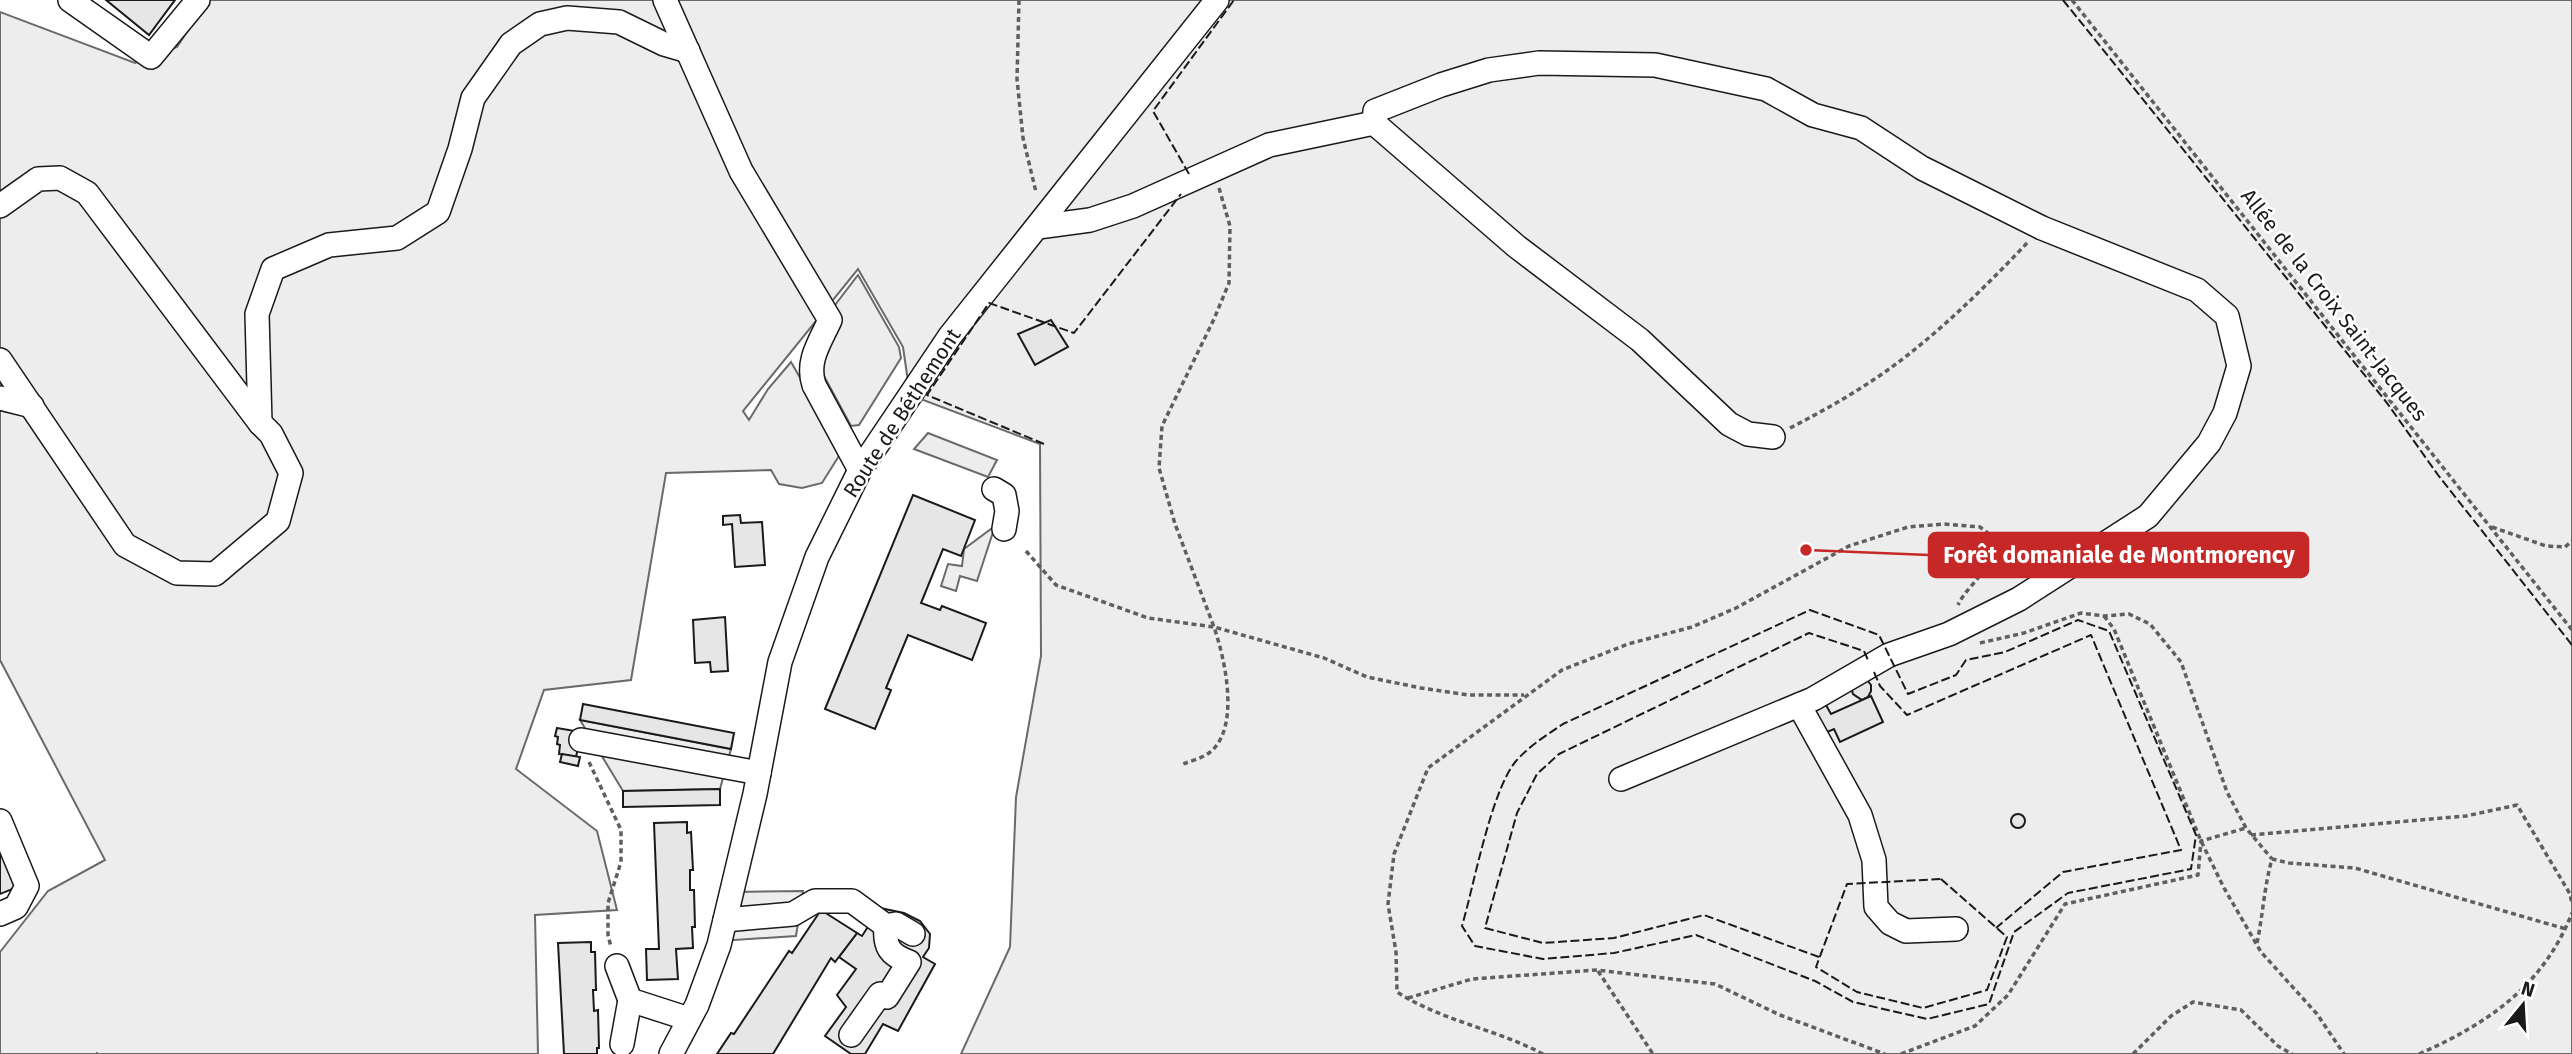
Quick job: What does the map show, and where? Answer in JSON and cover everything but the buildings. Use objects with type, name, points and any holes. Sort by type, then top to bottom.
[{"type":"street","points":[[70,0],[151,57],[198,0]]},
{"type":"street","points":[[666,0],[741,171],[830,320],[813,357],[810,372],[814,385],[860,470]]},
{"type":"street","name":"Route de Béthemont","points":[[671,1054],[697,1005],[719,945],[759,773],[780,662],[817,556],[860,470],[950,337],[1217,0]]},
{"type":"street","points":[[260,423],[257,314],[273,269],[329,245],[397,238],[438,212],[460,149],[472,98],[511,44],[540,24],[567,18],[619,22],[664,44],[688,51]]},
{"type":"street","points":[[1374,123],[1375,111],[1441,85],[1489,70],[1539,63],[1655,65],[1766,89],[1813,114],[1861,128],[1922,168],[2042,228],[2197,290],[2227,316],[2239,366],[2225,413],[2208,443],[2148,516],[2018,599],[1949,634],[1889,655],[1799,705],[1621,779]]},
{"type":"street","points":[[1042,222],[1090,220],[1133,206],[1269,145],[1374,123]]},
{"type":"street","points":[[1374,123],[1516,246],[1640,340],[1730,425],[1748,434],[1773,437]]},
{"type":"street","points":[[0,206],[38,179],[60,178],[87,192],[271,434],[290,473],[278,521],[215,574],[177,573],[125,545],[0,360]]},
{"type":"street","points":[[0,398],[32,406]]},
{"type":"street","points":[[994,489],[1004,495],[1007,502],[1004,529]]},
{"type":"street","points":[[1799,705],[1860,815],[1874,860],[1876,907],[1890,923],[1906,931],[1956,929]]},
{"type":"street","points":[[581,740],[759,773]]},
{"type":"street","points":[[0,821],[27,886],[16,907],[0,915]]},
{"type":"street","points":[[725,920],[793,914],[815,901],[852,901],[886,926],[896,924],[913,934]]},
{"type":"street","points":[[851,1035],[880,994],[887,997],[909,962],[893,956],[888,950],[886,926]]},
{"type":"street","points":[[617,966],[630,1000],[622,1044]]},
{"type":"street","points":[[630,1000],[690,1019]]},
{"type":"path","points":[[1019,0],[1017,79],[1023,138],[1042,222]]},
{"type":"path","name":"Allée de la Croix Saint-Jacques","points":[[2072,0],[2572,630]]},
{"type":"path","points":[[1183,764],[1207,754],[1223,732],[1228,706],[1224,656],[1175,524],[1159,468],[1162,426],[1229,283],[1230,226],[1213,170]]},
{"type":"path","points":[[1773,437],[1824,410],[1914,350],[1999,273],[2042,228]]},
{"type":"path","points":[[2490,526],[2546,546],[2565,547],[2572,541]]},
{"type":"path","points":[[1026,551],[1056,585],[1148,618],[1214,628],[1324,658],[1367,677],[1469,695],[1524,695]]},
{"type":"path","points":[[2104,616],[2114,629],[2201,841],[2224,888],[2257,945],[2317,1014],[2344,1054]]},
{"type":"path","points":[[581,740],[592,771],[621,830],[621,862],[608,903],[608,935],[617,966]]},
{"type":"path","points":[[2250,835],[2466,816],[2517,805],[2570,894],[2572,904]]},
{"type":"path","points":[[2201,841],[2246,828]]},
{"type":"path","points":[[1901,1054],[1975,1026],[2008,995],[2034,949],[2065,904],[2198,875],[2201,841]]},
{"type":"path","points":[[2257,945],[2265,883],[2273,859],[2289,863],[2356,868],[2566,929]]},
{"type":"path","points":[[2419,1054],[2476,1025],[2525,988],[2546,963],[2572,913]]},
{"type":"path","points":[[1597,970],[1653,1054]]},
{"type":"path","points":[[1408,998],[1472,979],[1597,970],[1715,984],[1780,1015],[1885,1054]]},
{"type":"path","points":[[2133,1054],[2171,1017],[2193,1002],[2241,1010],[2278,1046],[2292,1054]]},
{"type":"shaded area","points":[[208,0],[2572,0],[2572,1054],[961,1054],[1010,947],[1016,797],[1041,656],[1040,444],[910,395],[903,347],[858,269],[743,411],[749,420],[768,389],[791,362],[842,451],[822,483],[802,488],[779,484],[771,470],[666,473],[631,680],[544,690],[516,769],[597,831],[617,910],[535,915],[538,1054],[0,1054],[0,952],[48,891],[105,860],[0,660],[0,12],[135,63],[177,47]]},
{"type":"shaded area","points":[[858,275],[899,347],[901,358],[859,425],[851,426],[811,352],[819,326]]},
{"type":"shaded area","points":[[928,433],[997,460],[988,477],[914,449]]},
{"type":"shaded area","points":[[995,526],[977,581],[960,576],[956,591],[941,586],[948,564],[962,566],[964,549]]},
{"type":"shaded area","points":[[580,720],[731,749],[720,789],[623,791]]},
{"type":"shaded area","points":[[803,891],[796,936],[720,941],[732,892]]},
{"type":"fence","points":[[1189,174],[1153,111],[1234,0]]},
{"type":"fence","points":[[2063,0],[2387,403],[2438,475],[2572,645]]},
{"type":"fence","points":[[1044,444],[927,395],[989,303],[1074,333],[1181,194]]},
{"type":"fence","points":[[1810,610],[1879,635],[1908,694],[1956,675],[1966,660],[2005,652],[2078,620],[2109,631],[2196,835],[2191,869],[2068,893],[2014,932],[1989,1004],[1927,1019],[1853,1002],[1815,981],[1696,935],[1614,953],[1543,959],[1475,946],[1462,926],[1491,816],[1507,775],[1516,761],[1538,741],[1563,724],[1810,610]]},
{"type":"fence","points":[[1819,957],[1704,915],[1614,938],[1543,943],[1485,928],[1517,813],[1537,774],[1559,754],[1809,633],[1864,651],[1868,660]]},
{"type":"fence","points":[[1874,672],[1880,686],[1907,715],[2091,635],[2181,850],[2063,872],[1996,928]]},
{"type":"fence","points":[[1941,879],[2007,937],[1987,990],[1923,1008],[1857,992],[1816,967],[1847,884],[1941,879]]},
{"type":"place","name":"Forêt domaniale de Montmorency","points":[[1806,550]]}]
